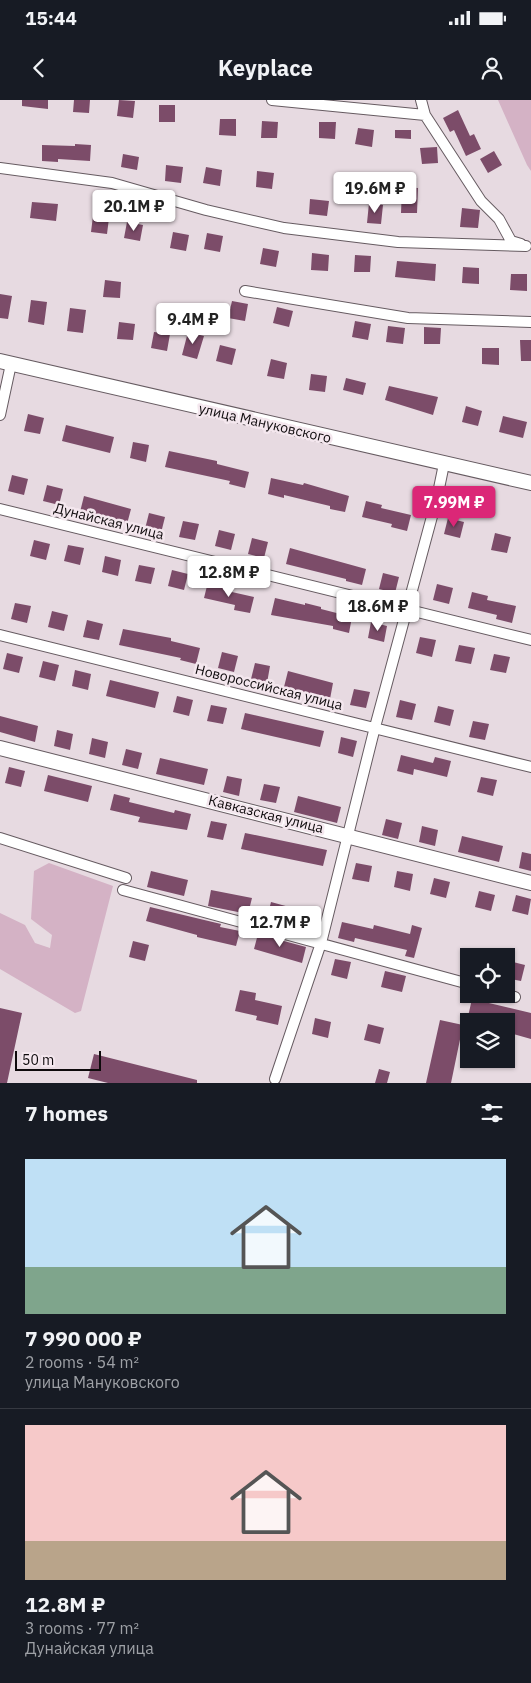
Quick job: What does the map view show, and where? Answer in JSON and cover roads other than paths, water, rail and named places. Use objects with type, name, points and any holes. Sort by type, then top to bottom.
[{"type":"street","points":[[272,100],[426,115]]},
{"type":"street","points":[[421,100],[426,115],[481,201],[499,219],[511,240],[529,246]]},
{"type":"street","points":[[0,168],[112,184],[206,210],[284,228],[398,242],[529,246]]},
{"type":"street","points":[[245,291],[408,318],[531,322]]},
{"type":"street","points":[[0,415],[6,362]]},
{"type":"street","name":"улица Мануковского","points":[[6,362],[531,483]]},
{"type":"street","points":[[275,1079],[321,943],[374,727],[444,464]]},
{"type":"street","name":"Дунайская улица","points":[[0,509],[531,640]]},
{"type":"street","name":"Новороссийская улица","points":[[0,635],[531,767]]},
{"type":"street","name":"Кавказская улица","points":[[0,748],[531,883]]},
{"type":"street","points":[[0,838],[126,878]]},
{"type":"street","points":[[123,890],[460,982]]}]
